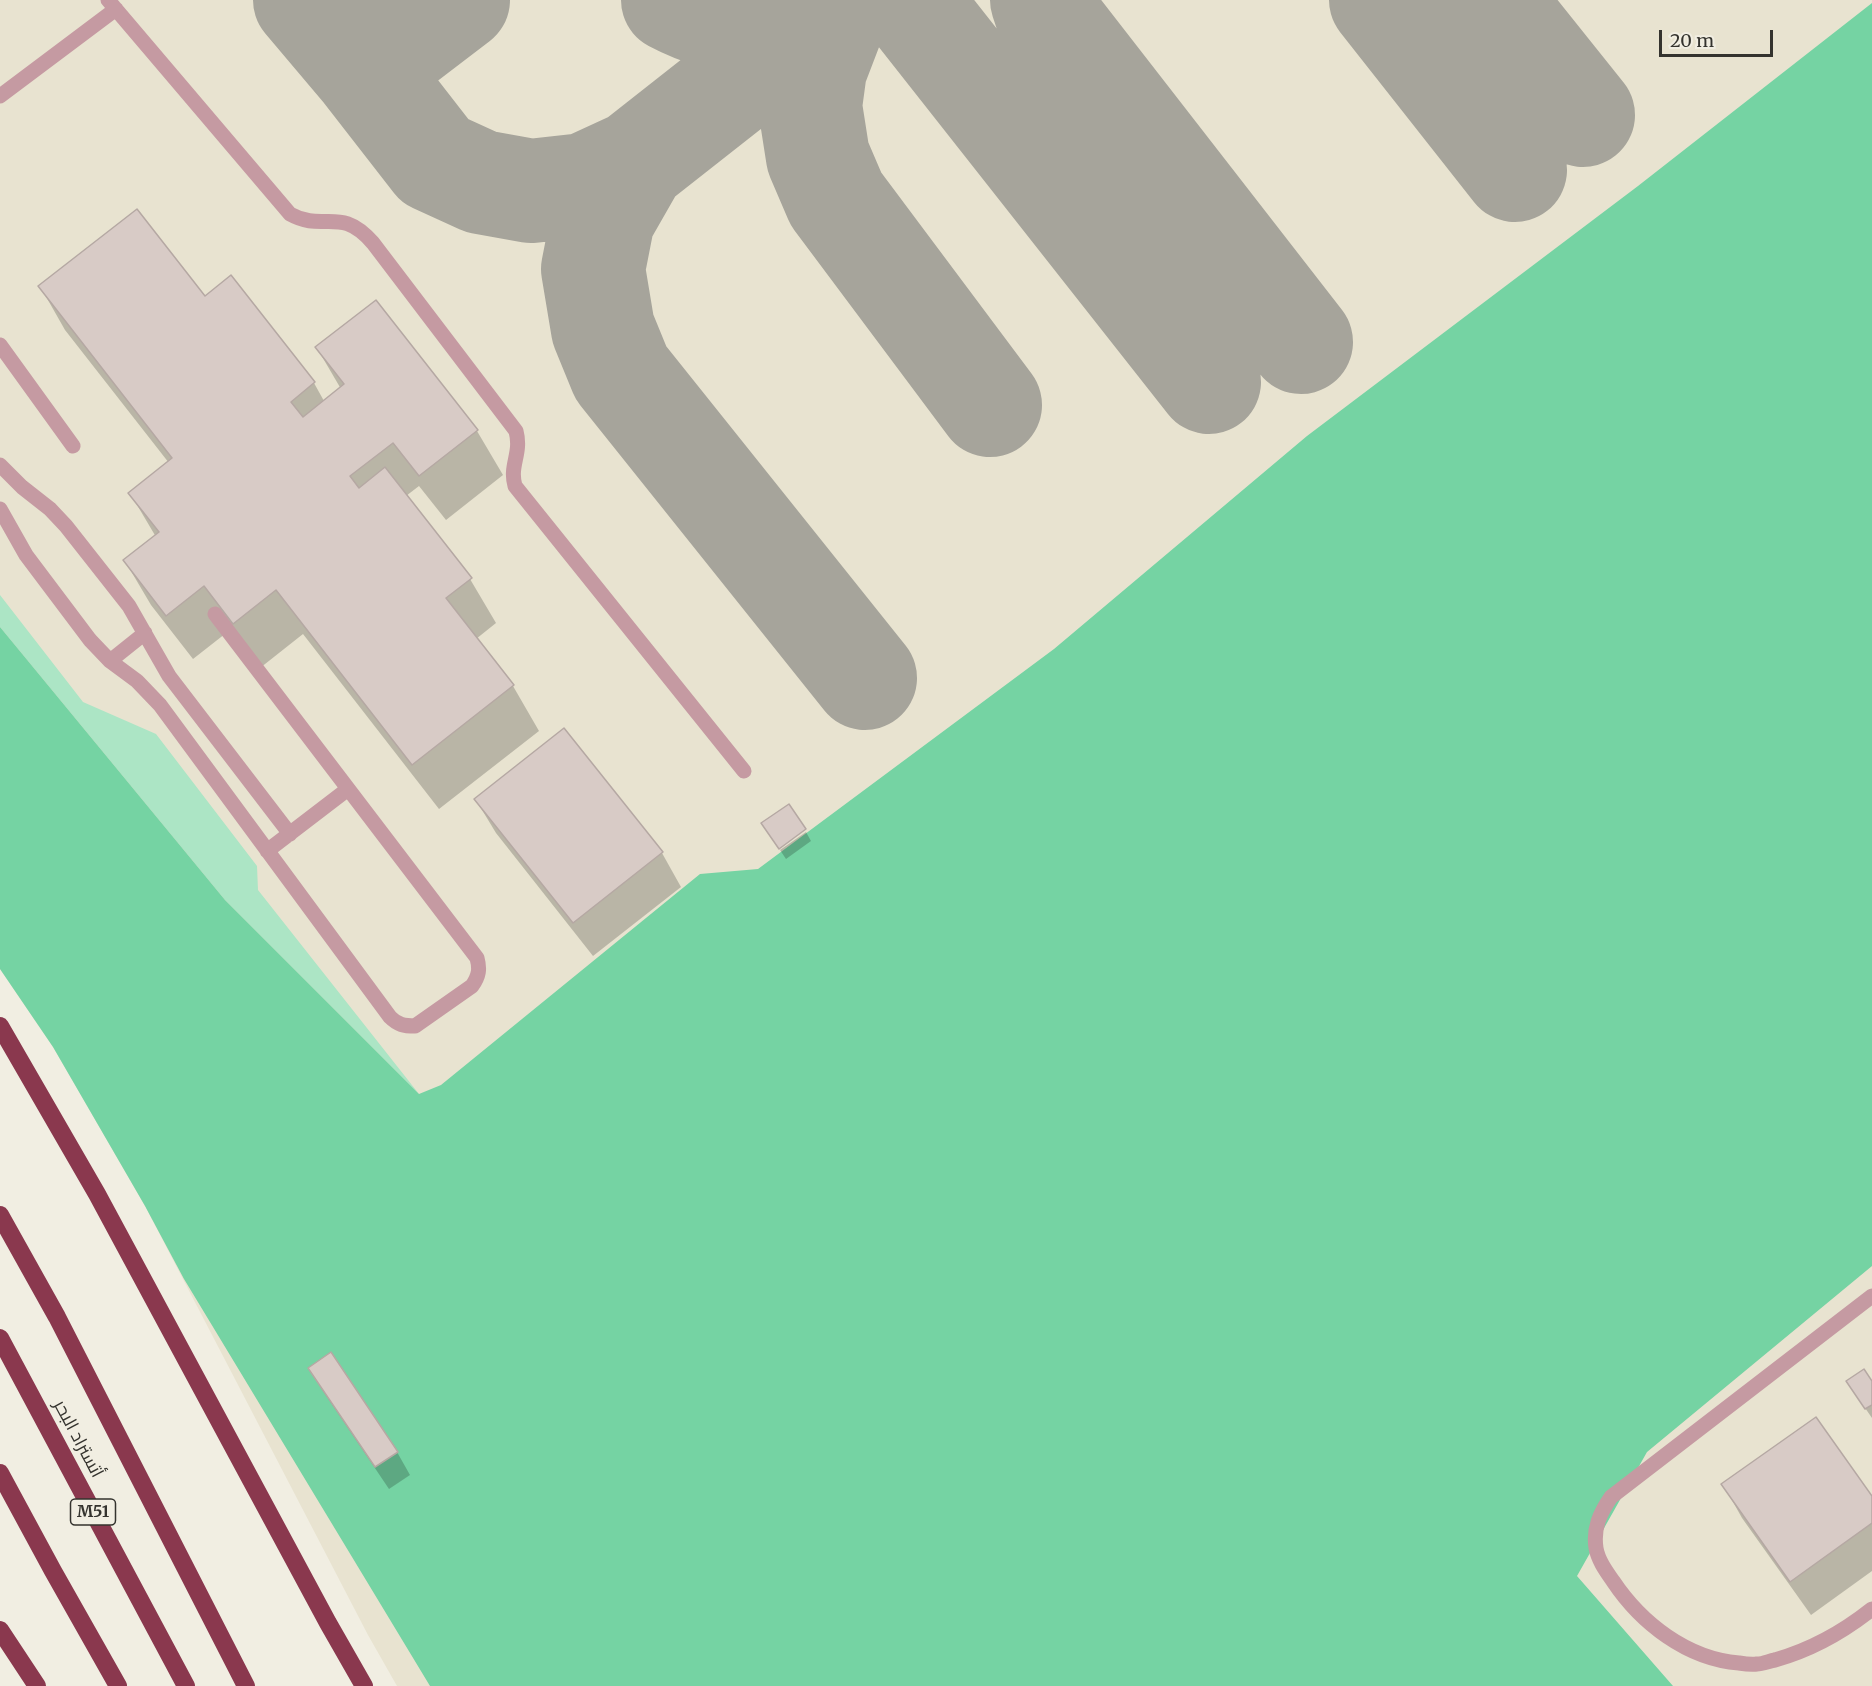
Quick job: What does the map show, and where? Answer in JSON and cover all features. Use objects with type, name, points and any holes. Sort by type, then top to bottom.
[{"type":"highway","points":[[0,1026],[97,1194],[364,1686]]},
{"type":"highway","points":[[0,1215],[57,1317],[246,1686]]},
{"type":"highway","name":"أتستراد البحر","points":[[0,1338],[186,1686]]},
{"type":"highway","points":[[0,1473],[118,1686]]},
{"type":"highway","points":[[0,1630],[37,1686]]},
{"type":"lane","points":[[0,96],[112,5],[290,214],[302,220],[342,221],[354,225],[369,238],[516,431],[519,442],[513,470],[515,486],[744,771]]},
{"type":"lane","points":[[1,349],[73,446]]},
{"type":"lane","points":[[0,465],[13,479],[42,501],[62,522],[129,606],[169,676],[290,834]]},
{"type":"lane","points":[[0,508],[26,555],[90,640],[160,705],[390,1017],[397,1024],[416,1026],[472,986],[478,978],[480,968],[477,958],[215,614]]},
{"type":"lane","points":[[110,660],[145,633]]},
{"type":"lane","points":[[267,851],[348,789]]},
{"type":"lane","points":[[1872,1296],[1611,1497],[1600,1513],[1595,1532],[1596,1550],[1604,1567],[1632,1606],[1676,1643],[1701,1655],[1728,1662],[1757,1665],[1822,1642],[1872,1610]]},
{"type":"shaded area","points":[[0,0],[1872,0],[1872,1686],[397,1686],[368,1635],[145,1206],[53,1047],[0,969]]},
{"type":"green space","points":[[1872,3],[1872,1266],[1647,1452],[1577,1576],[1673,1686],[430,1686],[184,1279],[145,1206],[53,1047],[0,969],[0,627],[225,900],[419,1094],[441,1085],[700,874],[758,869],[1054,649],[1307,436],[1638,186]]},
{"type":"green space","points":[[0,595],[83,702],[156,734],[257,866],[258,890],[419,1094],[225,900],[0,627]]},
{"type":"building","points":[[137,209],[205,296],[231,275],[315,382],[291,402],[303,417],[344,384],[315,347],[376,300],[478,430],[419,476],[393,443],[350,476],[359,488],[385,467],[472,578],[446,598],[514,685],[412,765],[276,590],[233,624],[204,586],[166,616],[123,560],[159,532],[128,493],[172,458],[38,286]]},
{"type":"building","points":[[564,728],[663,852],[573,923],[474,799]]},
{"type":"building","points":[[789,804],[806,829],[779,849],[761,823]]},
{"type":"building","points":[[331,1352],[398,1452],[375,1467],[308,1368]]},
{"type":"building","points":[[1864,1369],[1872,1381],[1872,1405],[1865,1409],[1846,1381]]},
{"type":"building","points":[[1816,1417],[1872,1496],[1872,1523],[1790,1582],[1721,1484]]},
{"type":"taxiway","points":[[305,0],[365,71],[435,161],[481,182],[531,191],[585,185],[635,162],[841,0]]},
{"type":"taxiway","points":[[327,13],[365,71],[458,0]]},
{"type":"taxiway","points":[[673,0],[713,16],[734,21],[754,22],[795,17],[835,0]]},
{"type":"taxiway","points":[[849,0],[833,22],[815,69],[810,106],[818,157],[836,199],[990,405]]},
{"type":"taxiway","points":[[908,0],[1209,382]]},
{"type":"taxiway","points":[[1042,0],[1047,15],[1301,342]]},
{"type":"taxiway","points":[[1381,0],[1515,170]]},
{"type":"taxiway","points":[[1491,0],[1583,115]]},
{"type":"taxiway","points":[[635,162],[603,218],[593,269],[603,329],[621,373],[865,678]]}]
